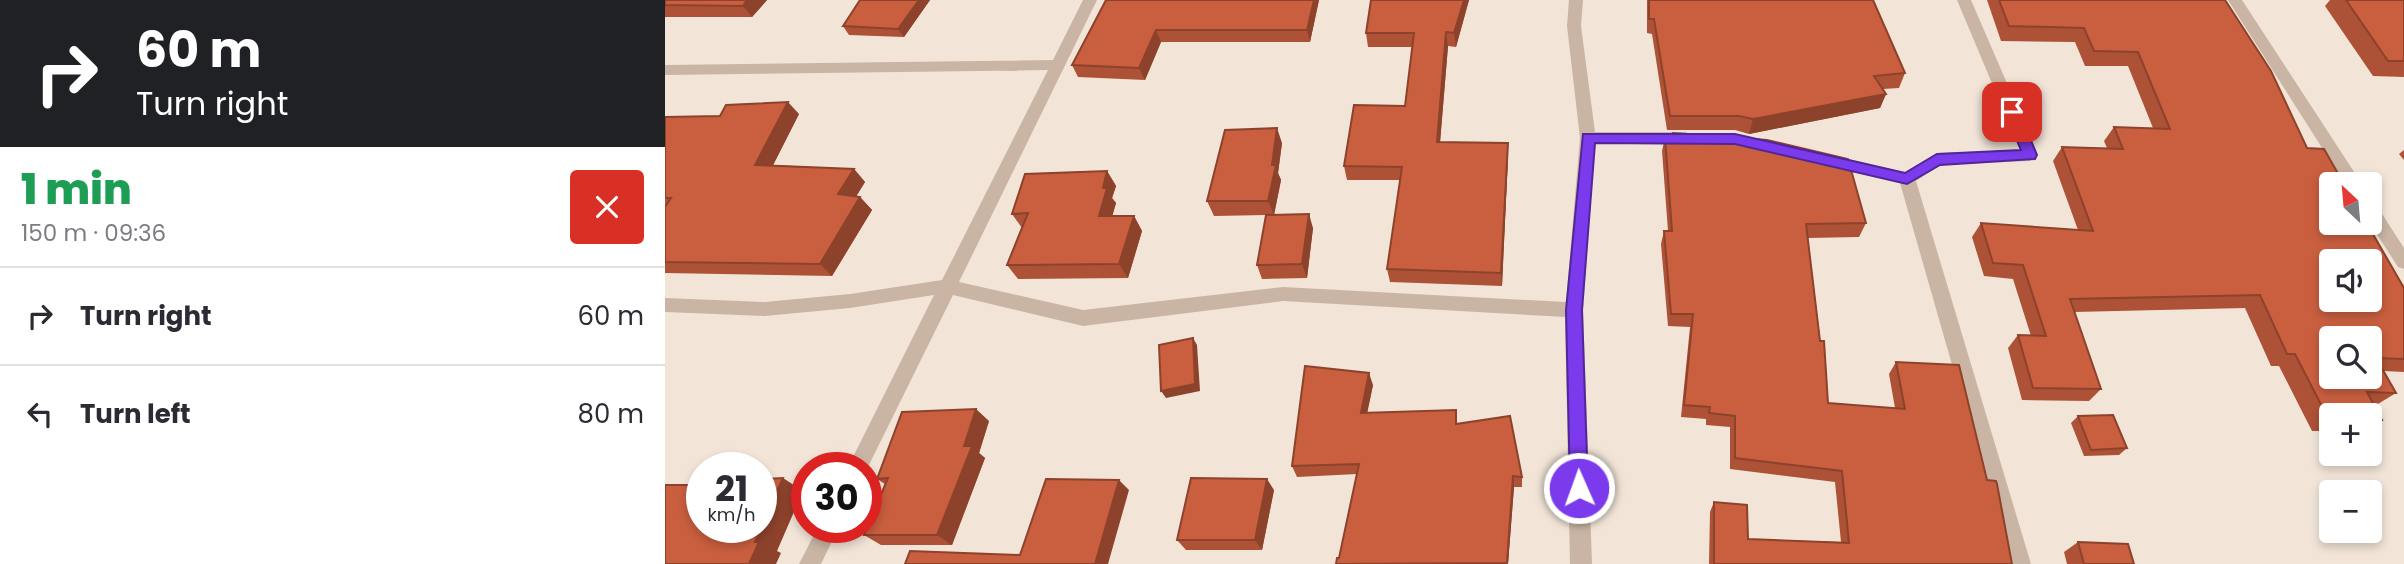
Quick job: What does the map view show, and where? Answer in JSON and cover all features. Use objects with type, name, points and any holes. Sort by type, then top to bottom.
[{"type":"street","points":[[865,452],[1090,0]]},
{"type":"street","points":[[1576,0],[1574,26],[1588,138],[1574,310],[1581,564]]},
{"type":"street","points":[[1815,157],[1907,179],[1937,159],[2030,155],[1964,0]]},
{"type":"street","points":[[2235,0],[2346,172]]},
{"type":"street","points":[[665,70],[1058,65]]},
{"type":"street","points":[[1588,138],[1709,139]]},
{"type":"street","points":[[1907,179],[2019,564]]},
{"type":"street","points":[[2382,228],[2403,260]]},
{"type":"street","points":[[665,304],[765,309],[850,301],[947,286],[1083,318],[1283,294],[1574,310]]},
{"type":"street","points":[[810,564],[821,543]]},
{"type":"building","points":[[665,0],[747,0],[743,6],[665,5]]},
{"type":"building","points":[[860,0],[919,0],[898,29],[843,26]]},
{"type":"building","points":[[1106,0],[1314,0],[1307,30],[1156,30],[1139,68],[1072,65]]},
{"type":"building","points":[[1371,0],[1464,0],[1454,33],[1446,32],[1437,142],[1508,143],[1501,273],[1387,269],[1402,167],[1344,166],[1354,105],[1405,106],[1414,33],[1366,33]]},
{"type":"building","points":[[1649,0],[1873,0],[1905,73],[1874,76],[1886,94],[1753,119],[1739,116],[1670,116],[1654,19],[1649,19]]},
{"type":"building","points":[[1999,0],[2225,0],[2271,71],[2307,148],[2324,149],[2337,172],[2319,172],[2319,235],[2373,235],[2382,249],[2319,249],[2319,312],[2382,312],[2382,250],[2404,288],[2404,359],[2382,358],[2382,326],[2319,326],[2319,389],[2382,389],[2382,368],[2396,393],[2367,392],[2373,403],[2320,403],[2295,354],[2287,354],[2260,295],[2070,299],[2101,389],[2033,388],[2018,335],[2046,336],[2023,265],[1993,263],[1981,223],[2093,231],[2062,147],[2123,149],[2114,127],[2170,129],[2138,52],[2094,51],[2084,28],[2009,26]]},
{"type":"building","points":[[2346,0],[2404,0],[2404,61],[2388,61]]},
{"type":"building","points":[[788,102],[755,165],[854,169],[838,194],[860,197],[820,264],[665,262],[665,207],[671,198],[665,198],[665,117],[720,116],[726,105]]},
{"type":"building","points":[[1277,128],[1272,165],[1276,165],[1268,201],[1207,201],[1225,130]]},
{"type":"building","points":[[1673,133],[1767,140],[1848,159],[1866,223],[1806,224],[1820,341],[1824,341],[1828,403],[1905,409],[1896,362],[1959,365],[1987,480],[1996,481],[1997,484],[2012,564],[1714,564],[1714,502],[1747,505],[1748,539],[1849,543],[1842,471],[1735,458],[1735,416],[1709,413],[1710,407],[1684,405],[1693,314],[1671,314],[1664,231],[1672,231],[1665,137],[1673,137]]},
{"type":"building","points":[[1107,171],[1103,188],[1107,188],[1099,216],[1134,216],[1119,264],[1007,265],[1028,213],[1012,214],[1025,174]]},
{"type":"building","points":[[1309,214],[1302,264],[1257,265],[1266,215]]},
{"type":"building","points":[[1193,338],[1195,384],[1161,391],[1159,345]]},
{"type":"building","points":[[1305,366],[1369,373],[1361,413],[1456,410],[1456,424],[1510,416],[1522,477],[1513,476],[1507,563],[1336,564],[1359,464],[1292,466]]},
{"type":"building","points":[[976,409],[964,446],[972,446],[937,535],[882,535],[882,492],[888,478],[882,479],[882,466],[902,412]]},
{"type":"building","points":[[2113,415],[2127,448],[2091,450],[2078,416]]},
{"type":"building","points":[[777,478],[783,478],[777,491]]},
{"type":"building","points":[[1191,478],[1267,479],[1255,540],[1177,540]]},
{"type":"building","points":[[1046,479],[1119,480],[1095,564],[905,564],[910,551],[1020,555]]},
{"type":"building","points":[[665,485],[686,485],[686,543],[759,543],[749,564],[665,564]]},
{"type":"building","points":[[2078,542],[2128,544],[2134,564],[2084,564]]},
{"type":"route","points":[[1579,488],[1574,310],[1588,138],[1735,139],[1907,179],[1937,159],[2030,155],[2012,112]]}]
